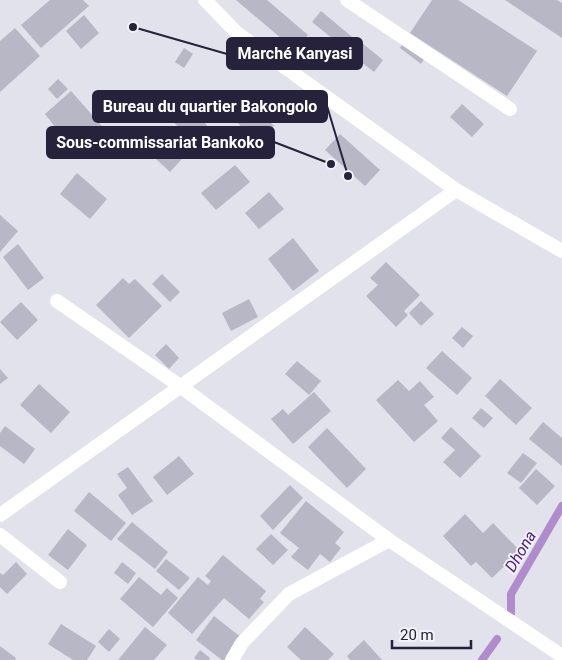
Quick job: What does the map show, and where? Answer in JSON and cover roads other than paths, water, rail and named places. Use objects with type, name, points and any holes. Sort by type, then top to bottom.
[{"type":"street","points":[[205,0],[237,33],[456,190],[562,251]]},
{"type":"street","points":[[347,0],[510,109]]},
{"type":"street","points":[[0,515],[456,190]]},
{"type":"street","points":[[57,302],[180,386],[389,540],[562,656]]},
{"type":"street","points":[[0,535],[60,582]]},
{"type":"street","points":[[232,660],[242,643],[289,594],[389,540]]},
{"type":"waterway","name":"Dhona","points":[[511,613],[511,594],[562,506]]},
{"type":"waterway","name":"Dhona","points":[[482,660],[497,639]]},
{"type":"place","name":"Marché Kanyasi","points":[[133,27]]},
{"type":"place","name":"Sous-commissariat Bankoko","points":[[331,164]]},
{"type":"place","name":"Bureau du quartier Bakongolo","points":[[348,176]]}]
